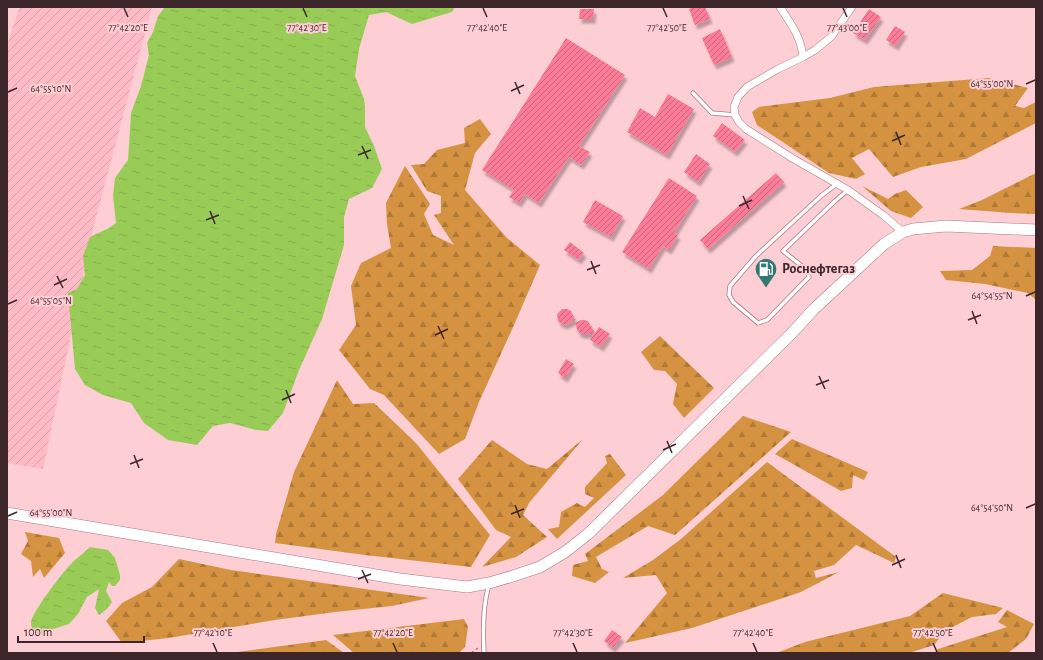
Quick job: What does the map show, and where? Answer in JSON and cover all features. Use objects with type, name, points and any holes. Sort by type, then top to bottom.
[{"type":"main road","points":[[7,513],[400,578],[467,587],[489,583],[540,567],[565,552],[588,534],[792,333],[814,309],[884,244],[903,232],[913,229],[946,226],[1036,230]]},
{"type":"street","points":[[780,7],[796,32],[802,48],[803,57]]},
{"type":"street","points":[[852,7],[831,37],[815,50],[747,87],[738,97],[734,107],[735,115],[746,129],[792,158],[848,190],[883,215],[903,232]]},
{"type":"lane","points":[[693,93],[712,114],[735,115]]},
{"type":"lane","points":[[838,184],[821,196],[756,256],[730,286],[729,295],[733,302],[758,323],[767,320],[809,277],[808,272],[783,251],[848,190]]},
{"type":"lane","points":[[484,653],[484,618],[489,583]]},
{"type":"shaded area","points":[[20,7],[152,7],[93,229],[43,469],[7,463],[7,47]]},
{"type":"green space","points":[[989,78],[1028,88],[1015,106],[1024,108],[1036,102],[1036,123],[966,159],[921,167],[893,177],[869,149],[852,158],[865,174],[856,179],[829,173],[757,125],[752,112],[759,107],[830,98],[874,87]]},
{"type":"green space","points":[[480,119],[491,134],[475,153],[465,190],[507,238],[540,265],[479,402],[465,439],[439,454],[384,395],[370,389],[339,350],[356,325],[351,286],[361,263],[391,248],[387,224],[386,203],[405,166],[430,204],[424,214],[433,235],[454,245],[434,215],[441,213],[441,196],[427,191],[411,165],[424,164],[437,150],[465,143],[464,128]]},
{"type":"green space","points":[[1036,173],[1036,214],[959,209],[982,200]]},
{"type":"green space","points":[[862,186],[888,199],[895,194],[906,190],[923,207],[911,218],[891,211]]},
{"type":"green space","points":[[993,246],[1036,248],[1036,300],[1028,293],[985,284],[946,280],[940,271],[972,270],[990,256]]},
{"type":"green space","points":[[660,336],[714,388],[684,418],[673,404],[677,384],[665,371],[654,370],[641,352]]},
{"type":"green space","points":[[337,380],[353,404],[374,403],[416,443],[490,535],[471,567],[275,543],[276,534],[294,472]]},
{"type":"green space","points":[[743,416],[791,432],[675,535],[648,526],[596,557],[602,569],[609,572],[595,583],[572,576],[573,565],[588,561],[585,554],[663,495]]},
{"type":"green space","points":[[583,439],[529,503],[523,515],[547,537],[516,557],[482,567],[511,537],[496,530],[458,479],[492,440],[527,464],[547,469]]},
{"type":"green space","points":[[792,439],[868,472],[864,480],[853,475],[852,488],[841,491],[775,454]]},
{"type":"green space","points":[[610,454],[626,475],[557,539],[548,529],[559,527],[561,512],[577,503],[585,507],[594,498],[585,494],[585,487],[607,463],[605,456]]},
{"type":"green space","points":[[767,462],[896,557],[894,563],[856,545],[834,565],[814,571],[816,578],[839,572],[801,592],[692,628],[625,643],[667,593],[656,575],[623,578],[653,560],[681,539]]},
{"type":"green space","points":[[25,532],[59,538],[65,553],[44,578],[40,569],[33,577],[31,561],[21,554],[28,541]]},
{"type":"green space","points":[[179,559],[231,570],[429,598],[392,606],[275,620],[169,638],[122,643],[106,621],[122,603],[152,587]]},
{"type":"green space","points":[[943,593],[1003,608],[996,614],[972,617],[945,631],[934,645],[909,653],[776,653],[805,642],[910,616]]},
{"type":"green space","points":[[1007,610],[1034,624],[1026,639],[1008,653],[934,653],[938,649],[1007,627],[998,622]]},
{"type":"green space","points":[[464,619],[468,627],[465,647],[459,653],[354,653],[333,635]]},
{"type":"green space","points":[[326,640],[344,653],[230,653]]},
{"type":"water","points":[[165,7],[455,7],[452,12],[412,24],[386,12],[369,15],[359,49],[355,76],[364,99],[365,127],[374,146],[382,169],[372,188],[349,199],[344,217],[344,245],[322,319],[299,370],[283,413],[268,431],[256,430],[230,423],[213,426],[197,445],[168,440],[144,423],[131,403],[103,395],[85,385],[75,369],[68,293],[77,289],[85,275],[83,256],[90,237],[116,223],[113,196],[115,178],[128,160],[131,113],[141,86],[149,55],[147,43],[153,32],[158,16]]},
{"type":"water","points":[[90,547],[108,550],[115,558],[120,580],[115,586],[112,586],[109,582],[106,591],[112,602],[107,609],[99,615],[95,608],[99,589],[87,597],[78,614],[69,624],[50,630],[38,637],[33,631],[31,625],[32,618],[36,611],[65,571]]},
{"type":"building","points":[[693,7],[705,7],[710,19],[695,25],[689,9]]},
{"type":"building","points":[[580,9],[594,9],[593,19],[579,19]]},
{"type":"building","points":[[869,9],[881,17],[865,40],[853,33]]},
{"type":"building","points":[[895,26],[905,32],[896,46],[886,40]]},
{"type":"building","points":[[720,29],[732,57],[714,65],[702,38]]},
{"type":"building","points":[[566,38],[625,75],[579,146],[590,152],[581,165],[569,157],[539,203],[525,194],[519,203],[509,197],[514,190],[482,170]]},
{"type":"building","points":[[668,94],[694,109],[667,155],[627,132],[640,108],[655,117]]},
{"type":"building","points":[[722,123],[745,140],[735,152],[713,136]]},
{"type":"building","points":[[696,154],[710,164],[698,182],[684,172]]},
{"type":"building","points":[[776,173],[784,182],[708,249],[700,240]]},
{"type":"building","points":[[669,178],[697,196],[674,233],[678,235],[669,250],[663,246],[649,269],[622,252]]},
{"type":"building","points":[[595,200],[623,216],[611,237],[583,222]]},
{"type":"building","points":[[570,242],[584,253],[579,260],[564,250]]},
{"type":"building","points":[[562,309],[571,311],[575,320],[565,325],[560,323],[557,315]]},
{"type":"building","points":[[581,320],[588,321],[595,333],[599,327],[610,334],[601,347],[590,340],[594,334],[582,334],[578,332],[575,323]]},
{"type":"building","points":[[566,359],[574,364],[565,378],[558,373]]},
{"type":"building","points":[[612,630],[622,637],[613,648],[604,641]]},
{"type":"place","name":"Роснефтегаз","points":[[766,288]]}]
